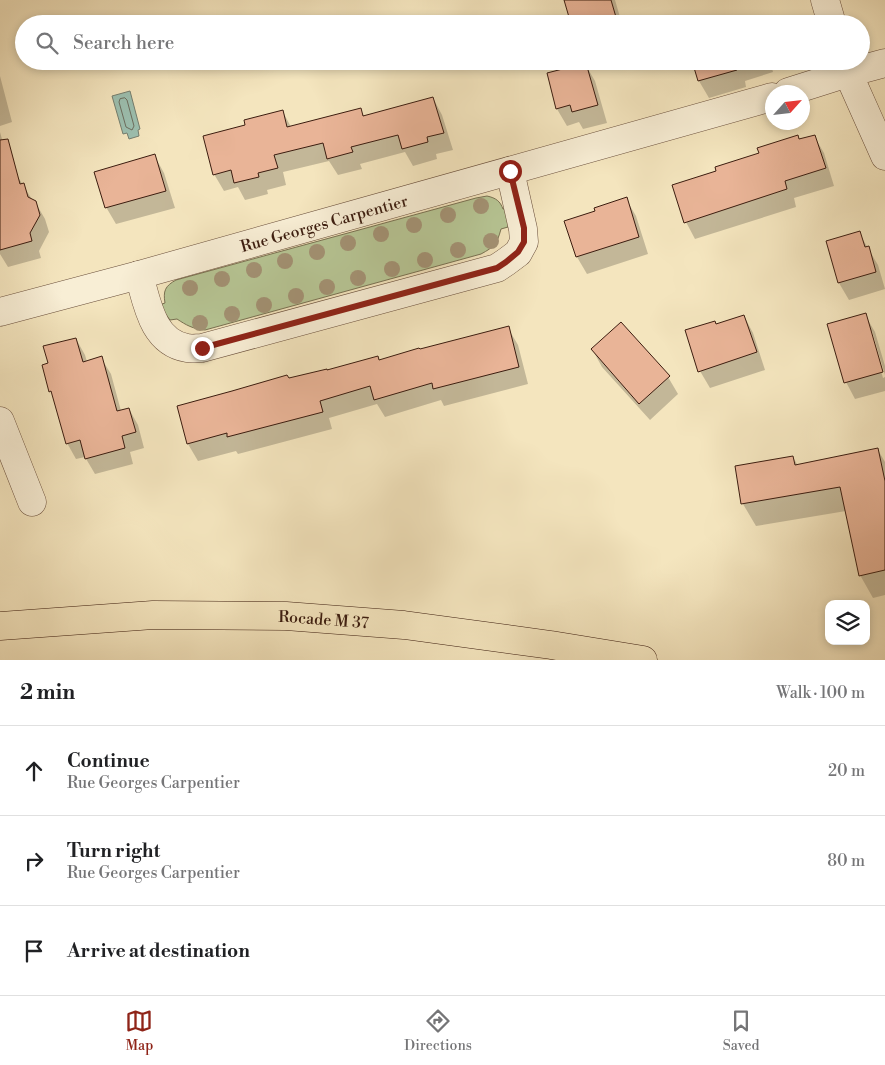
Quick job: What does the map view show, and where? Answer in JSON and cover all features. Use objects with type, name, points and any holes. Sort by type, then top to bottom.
[{"type":"highway","name":"Rocade M 37","points":[[0,626],[153,615],[286,616],[404,625],[552,645],[643,660]]},
{"type":"street","points":[[824,0],[829,15]]},
{"type":"street","points":[[870,65],[885,63]]},
{"type":"street","points":[[804,85],[839,70]]},
{"type":"street","points":[[847,70],[885,156]]},
{"type":"street","name":"Rue Georges Carpentier","points":[[0,312],[765,99]]},
{"type":"street","points":[[138,275],[152,321],[162,335],[174,344],[187,348],[202,348],[497,268],[518,252],[524,242],[524,228],[510,171]]},
{"type":"street","points":[[0,421],[32,502]]},
{"type":"green space","points":[[487,196],[497,200],[503,209],[508,208],[510,215],[508,227],[501,229],[494,244],[481,254],[205,330],[197,329],[177,319],[170,320],[159,305],[165,303],[164,295],[166,289],[169,284],[176,280]]},
{"type":"water","points":[[130,91],[140,129],[138,130],[139,136],[129,139],[127,133],[123,134],[112,96]]},
{"type":"building","points":[[564,0],[611,0],[615,15],[568,15]]},
{"type":"building","points":[[559,70],[588,70],[598,105],[572,112],[570,105],[556,109],[547,73]]},
{"type":"building","points":[[695,70],[737,70],[698,81]]},
{"type":"building","points":[[433,97],[444,133],[427,137],[428,142],[402,149],[398,135],[351,147],[353,152],[327,159],[323,143],[274,155],[278,168],[258,173],[259,177],[234,183],[231,170],[213,175],[203,136],[245,125],[244,120],[283,110],[287,127],[361,108],[363,116]]},
{"type":"building","points":[[798,135],[799,139],[815,135],[826,168],[785,181],[787,189],[684,223],[672,185],[716,171],[715,167],[759,153],[757,148]]},
{"type":"building","points":[[8,139],[20,184],[24,183],[28,197],[36,201],[40,215],[30,233],[32,241],[0,250],[0,140]]},
{"type":"building","points":[[155,154],[166,191],[105,208],[94,172]]},
{"type":"building","points":[[627,197],[639,237],[576,257],[564,221],[595,211],[594,208]]},
{"type":"building","points":[[860,231],[865,247],[869,246],[876,272],[838,283],[826,241]]},
{"type":"building","points":[[866,313],[883,372],[844,383],[827,324]]},
{"type":"building","points":[[744,315],[757,352],[698,372],[685,330],[715,321],[716,324]]},
{"type":"building","points":[[621,322],[670,376],[639,404],[591,349]]},
{"type":"building","points":[[509,326],[519,367],[433,389],[432,383],[374,400],[370,386],[320,401],[323,412],[227,437],[227,433],[187,444],[177,406],[287,375],[289,378],[378,356],[379,360]]},
{"type":"building","points":[[76,338],[83,362],[102,356],[117,411],[129,408],[136,432],[122,436],[125,448],[85,459],[80,440],[66,444],[42,365],[48,363],[43,346]]},
{"type":"building","points":[[878,448],[885,481],[885,570],[859,576],[840,487],[741,504],[735,466],[793,456],[795,465]]},
{"type":"route","points":[[202,348],[497,268],[518,252],[524,242],[524,228],[510,171]]}]
